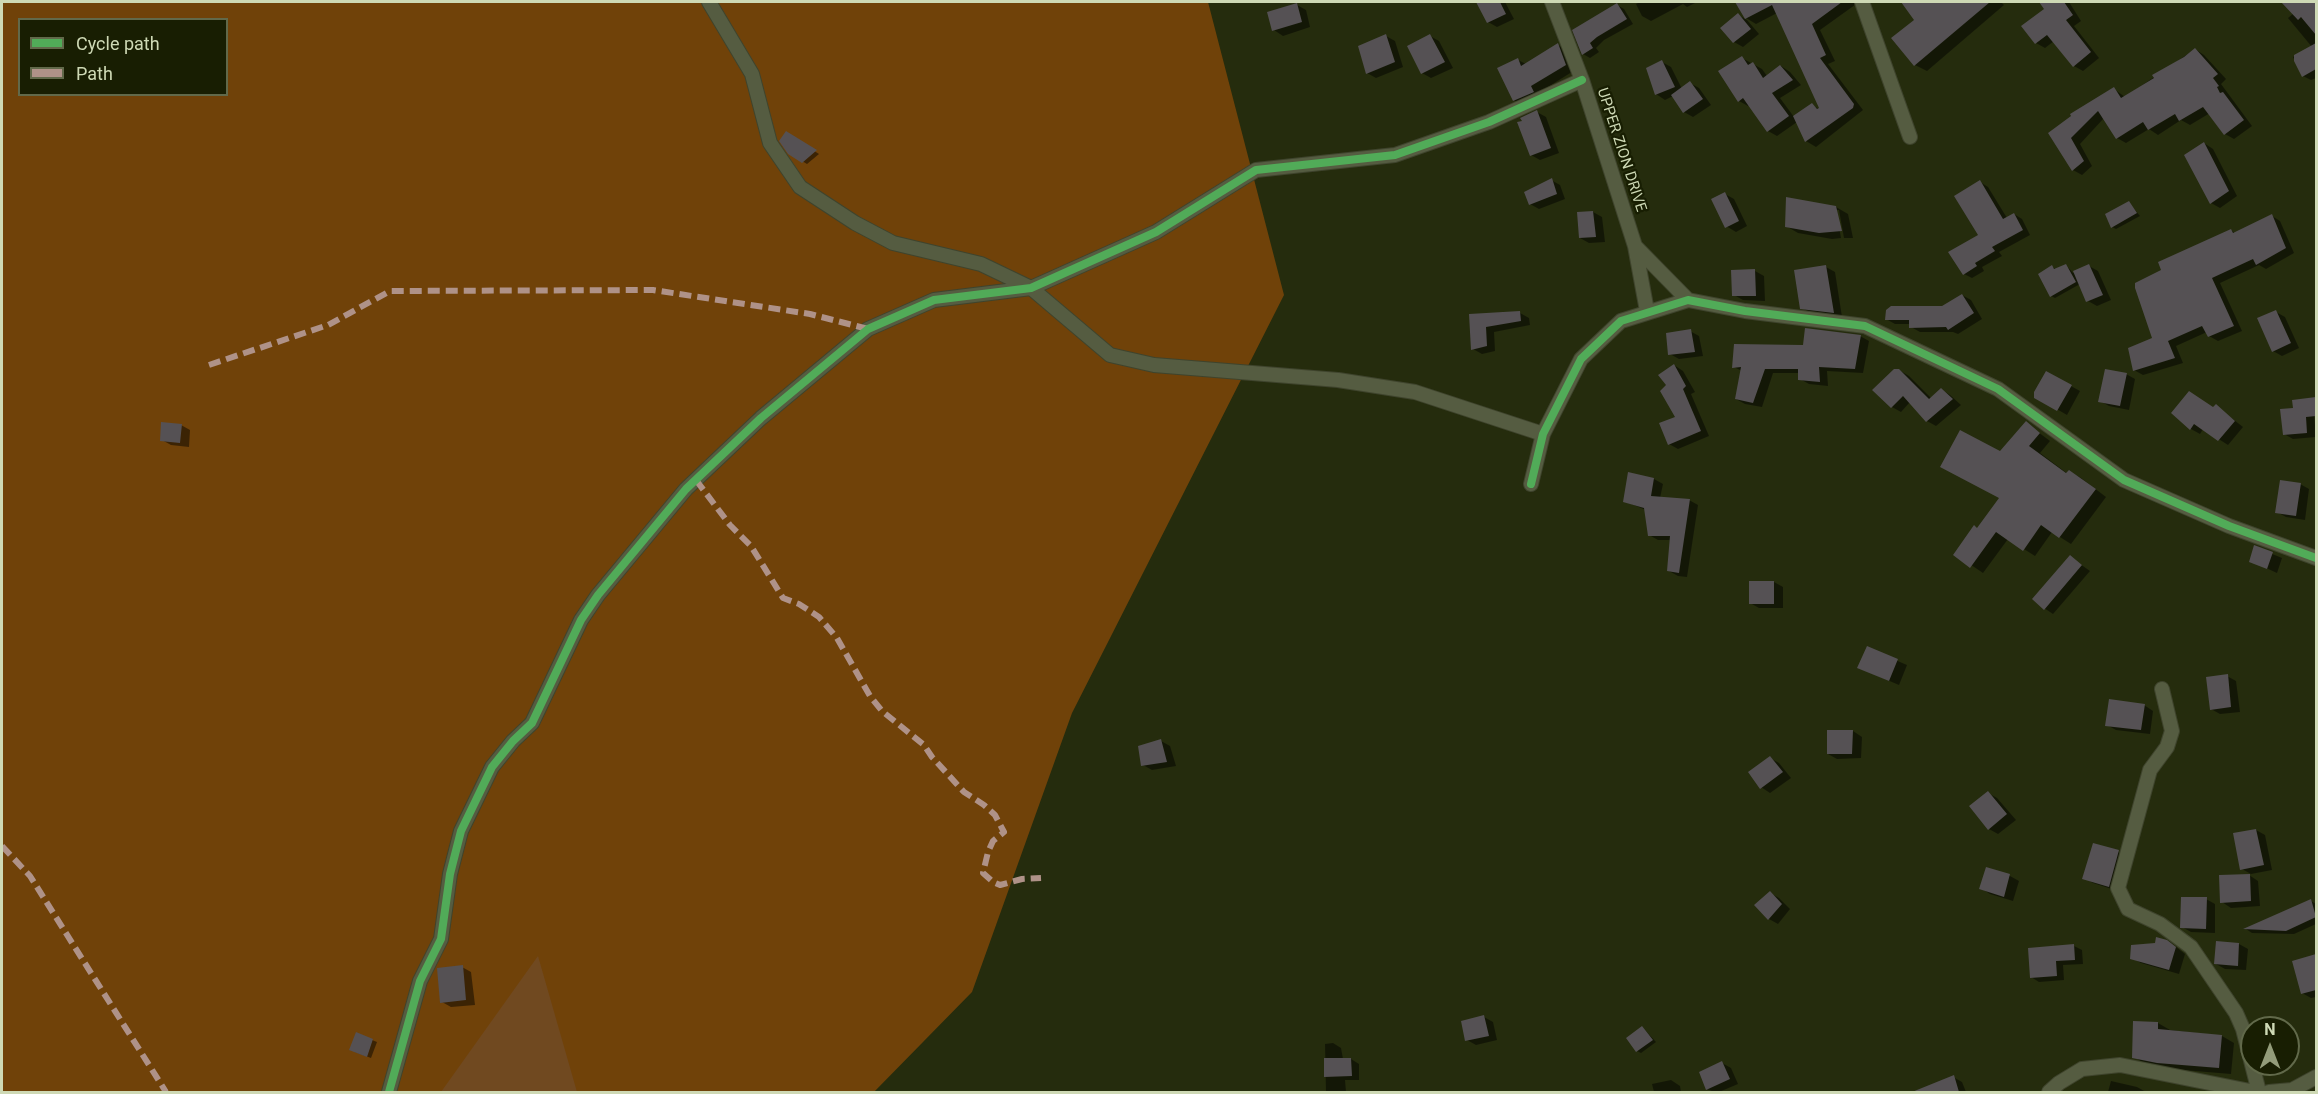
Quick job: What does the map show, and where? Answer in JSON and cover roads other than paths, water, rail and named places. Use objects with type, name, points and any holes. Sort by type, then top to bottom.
[{"type":"street","points":[[709,2],[752,74],[770,143],[800,187],[855,223],[893,243],[981,264],[1031,288],[1110,355],[1154,365],[1338,380],[1415,392],[1542,434]]},
{"type":"street","name":"UPPER ZION DRIVE","points":[[1552,2],[1582,80],[1635,246],[1647,311]]},
{"type":"street","points":[[1862,2],[1910,137]]},
{"type":"street","points":[[389,1092],[420,981],[441,939],[450,874],[461,831],[492,766],[532,723],[581,620],[597,595],[686,489],[761,418],[868,329],[934,300],[1031,288],[1156,232],[1256,170],[1395,155],[1489,122],[1582,80]]},
{"type":"street","points":[[1635,246],[1688,300]]},
{"type":"street","points":[[1531,484],[1542,434],[1581,359],[1621,321],[1688,300],[1746,311],[1865,326],[1998,389],[2124,480],[2229,526],[2316,558]]},
{"type":"street","points":[[2049,1092],[2082,1069],[2120,1065],[2257,1092],[2243,1029],[2236,1013],[2192,947],[2160,924],[2128,909],[2118,888],[2150,770],[2167,747],[2172,730],[2162,689]]},
{"type":"street","points":[[2269,1092],[2292,1090],[2316,1077]]}]
